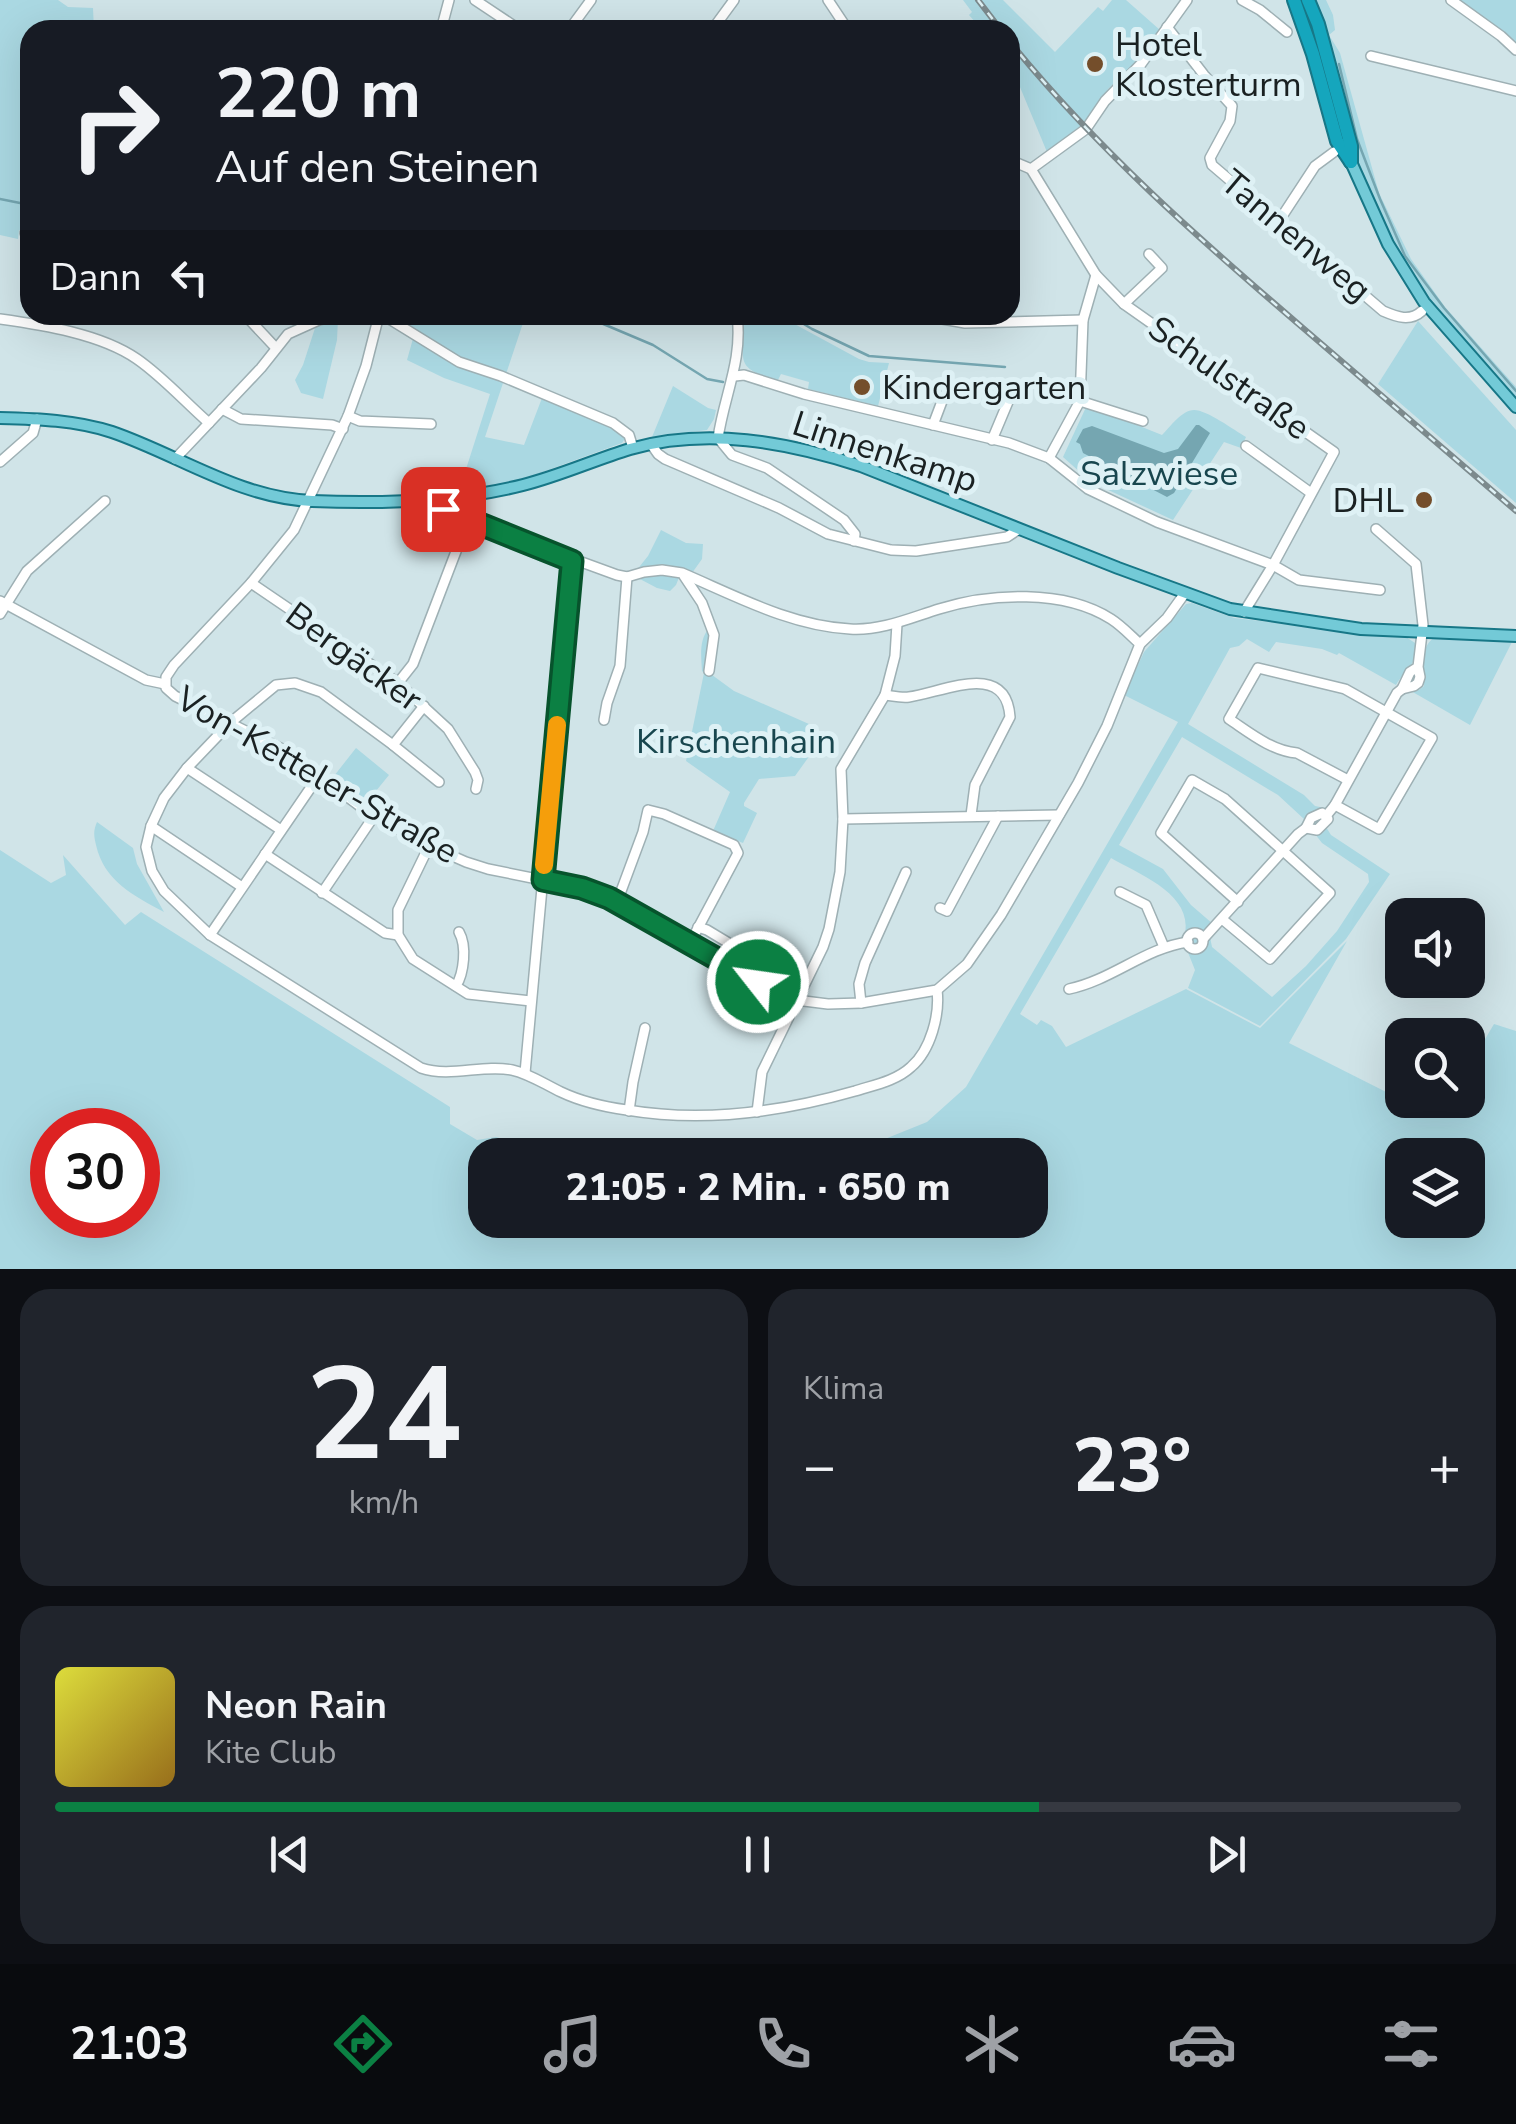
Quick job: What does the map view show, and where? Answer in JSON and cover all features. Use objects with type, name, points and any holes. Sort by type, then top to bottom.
[{"type":"highway","points":[[1294,0],[1336,142],[1350,162]]},
{"type":"highway","points":[[1308,0],[1351,146],[1350,162]]},
{"type":"main road","points":[[1350,162],[1388,244],[1424,302],[1516,407]]},
{"type":"main road","name":"Linnenkamp","points":[[0,418],[93,426],[260,493],[309,501],[435,499],[497,491],[651,444],[718,438],[763,442],[822,454],[892,477],[1220,606],[1361,629],[1516,636]]},
{"type":"street","points":[[1020,164],[1032,169],[1086,129],[1105,101],[1141,64],[1187,0]]},
{"type":"street","points":[[1242,0],[1288,32]]},
{"type":"street","points":[[1450,0],[1516,50]]},
{"type":"street","points":[[479,1],[506,20]]},
{"type":"street","name":"Tannenweg","points":[[1168,26],[1232,106],[1230,121],[1210,158],[1212,165],[1384,311],[1399,318],[1416,316],[1422,311]]},
{"type":"street","points":[[1371,56],[1516,91]]},
{"type":"street","points":[[1279,221],[1316,166],[1334,152]]},
{"type":"street","name":"Schulstraße","points":[[1032,169],[1096,275],[1124,304],[1334,452],[1311,493]]},
{"type":"street","name":"Schulstraße","points":[[1124,304],[1162,268],[1149,254]]},
{"type":"street","points":[[1049,458],[1080,401],[1083,320],[1096,275]]},
{"type":"street","points":[[1020,319],[1083,320]]},
{"type":"street","points":[[35,325],[128,353],[208,423]]},
{"type":"street","points":[[255,325],[276,347]]},
{"type":"street","points":[[175,459],[288,334],[307,325]]},
{"type":"street","name":"Von-Ketteler-Straße","points":[[376,325],[343,430],[290,536],[174,665],[165,684],[172,694],[286,750],[374,816],[429,846],[477,866],[582,888],[617,902],[796,1000]]},
{"type":"street","points":[[399,325],[459,362],[613,423],[629,435],[634,448]]},
{"type":"street","points":[[737,325],[735,376],[718,438],[732,454],[766,468],[844,520],[855,534],[854,541]]},
{"type":"street","points":[[735,376],[744,375],[1049,458],[1088,489],[1139,514],[1274,564],[1299,580],[1380,590]]},
{"type":"street","points":[[992,440],[1013,390]]},
{"type":"street","points":[[933,425],[944,396]]},
{"type":"street","points":[[1080,401],[1143,422]]},
{"type":"street","points":[[222,409],[242,419],[332,425],[343,430]]},
{"type":"street","points":[[348,416],[360,421],[431,424]]},
{"type":"street","points":[[0,462],[33,432],[36,419]]},
{"type":"street","points":[[651,444],[670,462],[815,528],[892,550],[916,551],[1007,537],[1020,529]]},
{"type":"street","points":[[1244,612],[1311,493],[1246,446]]},
{"type":"street","points":[[435,499],[447,512],[572,561],[627,577],[662,570],[682,573],[805,623],[852,630],[898,624],[978,598],[1025,596],[1082,606],[1111,619],[1140,644]]},
{"type":"street","points":[[105,501],[27,572],[2,607],[146,680],[165,684]]},
{"type":"street","points":[[398,683],[414,664],[468,520]]},
{"type":"street","points":[[1068,989],[1091,984],[1164,947],[1188,942],[1195,933],[1203,940],[1306,828],[1317,830],[1328,819],[1326,816],[1406,678],[1418,667],[1422,632],[1416,564],[1376,529]]},
{"type":"street","points":[[525,1073],[572,561]]},
{"type":"street","points":[[682,573],[702,602],[714,635],[709,671]]},
{"type":"street","points":[[604,720],[620,666],[627,577]]},
{"type":"street","name":"Bergäcker","points":[[251,583],[398,683],[424,706],[448,729],[476,772],[476,788]]},
{"type":"street","points":[[796,1000],[862,1003],[937,990],[967,964],[1059,815],[1108,726],[1140,644],[1167,618],[1185,593]]},
{"type":"street","points":[[757,1112],[762,1072],[830,929],[840,872],[841,769],[885,695],[898,624]]},
{"type":"street","points":[[1335,805],[1379,830],[1432,738],[1345,689],[1258,668],[1229,719],[1264,742],[1298,753],[1348,780]]},
{"type":"street","points":[[439,782],[321,692],[295,683],[276,684],[230,723],[164,798],[146,847],[152,871],[164,891],[210,935],[421,1068],[436,1073],[491,1067],[525,1073],[584,1101],[630,1111],[686,1115],[757,1112],[804,1105],[886,1082],[913,1066],[924,1052],[939,1009],[937,990]]},
{"type":"street","points":[[885,695],[905,698],[974,683],[992,685],[1003,692],[1010,717],[974,785],[971,815]]},
{"type":"street","points":[[393,746],[424,706]]},
{"type":"street","points":[[188,768],[281,830]]},
{"type":"street","points":[[210,935],[320,774]]},
{"type":"street","points":[[1222,918],[1270,959],[1330,892],[1225,799],[1192,780],[1161,833],[1238,902]]},
{"type":"street","points":[[617,902],[648,810],[734,845],[738,853],[690,943]]},
{"type":"street","points":[[843,819],[1059,815]]},
{"type":"street","points":[[322,893],[374,816]]},
{"type":"street","points":[[940,908],[947,911],[998,816]]},
{"type":"street","points":[[151,826],[242,887]]},
{"type":"street","points":[[429,846],[398,910],[398,935],[413,959],[468,994],[531,1001]]},
{"type":"street","points":[[265,854],[385,933],[398,935]]},
{"type":"street","points":[[862,1003],[859,984],[865,963],[906,872]]},
{"type":"street","points":[[1120,892],[1146,906],[1164,947]]},
{"type":"street","points":[[698,928],[770,967],[774,976],[770,988]]},
{"type":"street","points":[[456,986],[464,940],[460,932]]},
{"type":"street","points":[[630,1111],[645,1028]]},
{"type":"green space","points":[[0,0],[58,0],[68,7],[93,8],[94,20],[20,20],[20,230],[18,239],[0,235]]},
{"type":"green space","points":[[963,0],[1003,0],[1055,52],[1098,7],[1103,11],[1112,0],[1126,0],[1160,30],[1138,61],[1108,89],[1087,121],[1047,152],[1020,87],[1020,20],[973,20],[969,15],[972,12]]},
{"type":"green space","points":[[1313,0],[1326,0],[1333,15],[1335,30],[1329,35],[1340,53],[1379,193],[1411,259],[1445,307],[1516,387],[1516,403],[1433,307],[1391,242],[1363,175]]},
{"type":"green space","points":[[1456,0],[1516,0],[1516,46]]},
{"type":"green space","points":[[1418,321],[1516,430],[1516,503],[1378,384]]},
{"type":"green space","points":[[316,325],[338,325],[323,399],[301,393],[295,380]]},
{"type":"green space","points":[[405,325],[522,325],[485,437],[524,445],[542,398],[615,426],[626,437],[622,443],[518,481],[459,491],[490,394],[407,360],[414,335]]},
{"type":"green space","points":[[744,325],[796,325],[859,359],[889,363],[878,406],[808,389],[809,382],[781,374],[778,380],[752,371],[743,359]]},
{"type":"green space","points":[[673,386],[716,410],[707,430],[652,437]]},
{"type":"green space","name":"Salzwiese","points":[[1087,405],[1162,435],[1185,413],[1199,411],[1246,437],[1241,448],[1224,442],[1173,520],[1091,482],[1063,457]]},
{"type":"green space","points":[[661,530],[686,543],[703,544],[702,559],[692,573],[680,575],[670,591],[638,578],[636,571]]},
{"type":"green space","points":[[1192,603],[1234,618],[1406,637],[1415,643],[1413,661],[1396,685],[1339,653],[1276,642],[1269,652],[1247,639],[1230,648],[1188,724],[1304,795],[1315,806],[1325,808],[1332,817],[1326,827],[1331,835],[1390,874],[1346,939],[1260,1026],[1188,988],[1195,970],[1182,943],[1186,927],[1176,901],[1152,881],[1111,858],[1020,1014],[1037,1025],[1041,1020],[1052,1026],[1066,1047],[1186,989],[1260,1028],[1347,941],[1289,1043],[1385,1091],[1385,1118],[1485,1118],[1485,1039],[1494,1024],[1516,1031],[1516,1269],[0,1269],[0,850],[51,883],[66,875],[63,855],[125,925],[141,912],[450,1107],[450,1124],[474,1138],[468,1138],[468,1238],[1048,1238],[1048,1138],[887,1138],[927,1122],[966,1087],[1178,722],[1124,695],[1144,652],[1186,604]],"holes":[[[1182,737],[1278,795],[1304,819],[1301,825],[1306,833],[1315,834],[1368,874],[1369,882],[1337,931],[1272,997],[1212,947],[1213,924],[1191,905],[1163,869],[1119,845]]]},
{"type":"green space","name":"Kirschenhain","points":[[709,628],[712,635],[708,672],[734,691],[818,728],[818,744],[795,776],[759,779],[744,803],[757,813],[743,843],[713,831],[730,792],[686,761],[704,673],[702,643]]},
{"type":"green space","points":[[1434,638],[1512,642],[1470,725],[1411,691],[1424,686],[1426,647]]},
{"type":"green space","points":[[356,748],[389,775],[367,802],[334,776]]},
{"type":"green space","points":[[97,822],[133,848],[137,864],[164,912],[113,878],[100,858],[94,831]]},
{"type":"shaded area","points":[[1196,425],[1210,433],[1174,493],[1167,497],[1083,453],[1076,442],[1083,429],[1092,426],[1164,453],[1178,449]]},
{"type":"waterway","points":[[1339,64],[1357,139],[1405,256],[1516,391]]},
{"type":"waterway","points":[[0,199],[20,203]]},
{"type":"waterway","points":[[606,325],[653,345],[707,379],[723,382]]},
{"type":"waterway","points":[[805,325],[869,356],[1005,367]]},
{"type":"railway","points":[[978,0],[993,20]]},
{"type":"railway","points":[[1020,54],[1078,119],[1188,227],[1516,511]]},
{"type":"slow traffic","points":[[544,865],[557,725]]},
{"type":"place","name":"Hotel Klosterturm","points":[[1095,64]]},
{"type":"place","name":"Kindergarten","points":[[862,387]]},
{"type":"place","name":"DHL","points":[[1424,500]]},
{"type":"route","points":[[443,509],[572,561],[543,880],[609,898],[758,982]]}]
